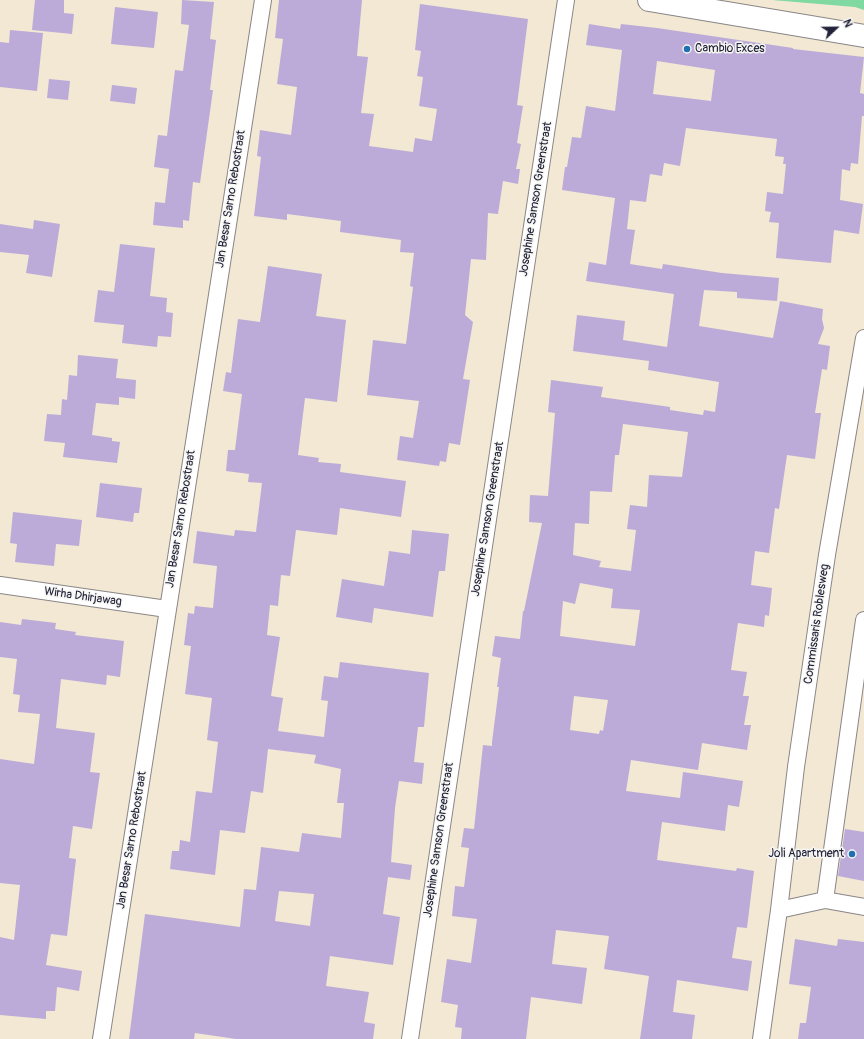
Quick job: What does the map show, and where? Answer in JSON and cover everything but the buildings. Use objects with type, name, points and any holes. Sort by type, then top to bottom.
[{"type":"street","name":"Jan Besar Sarno Rebostraat","points":[[101,1039],[263,0]]},
{"type":"street","name":"Josephine Samson Greenstraat","points":[[410,1039],[566,0]]},
{"type":"street","points":[[649,0],[864,36]]},
{"type":"street","name":"Commissaris Roblesweg","points":[[762,1039],[796,767],[827,555],[864,338]]},
{"type":"street","name":"Wirha Dhirjawag","points":[[0,585],[167,609]]},
{"type":"street","points":[[825,900],[864,620]]},
{"type":"street","points":[[779,910],[825,900],[864,907]]},
{"type":"green space","points":[[772,0],[864,0],[864,10],[855,7]]},
{"type":"place","name":"Cambio Exces","points":[[687,49]]},
{"type":"place","name":"Joli Apartment","points":[[852,854]]}]
